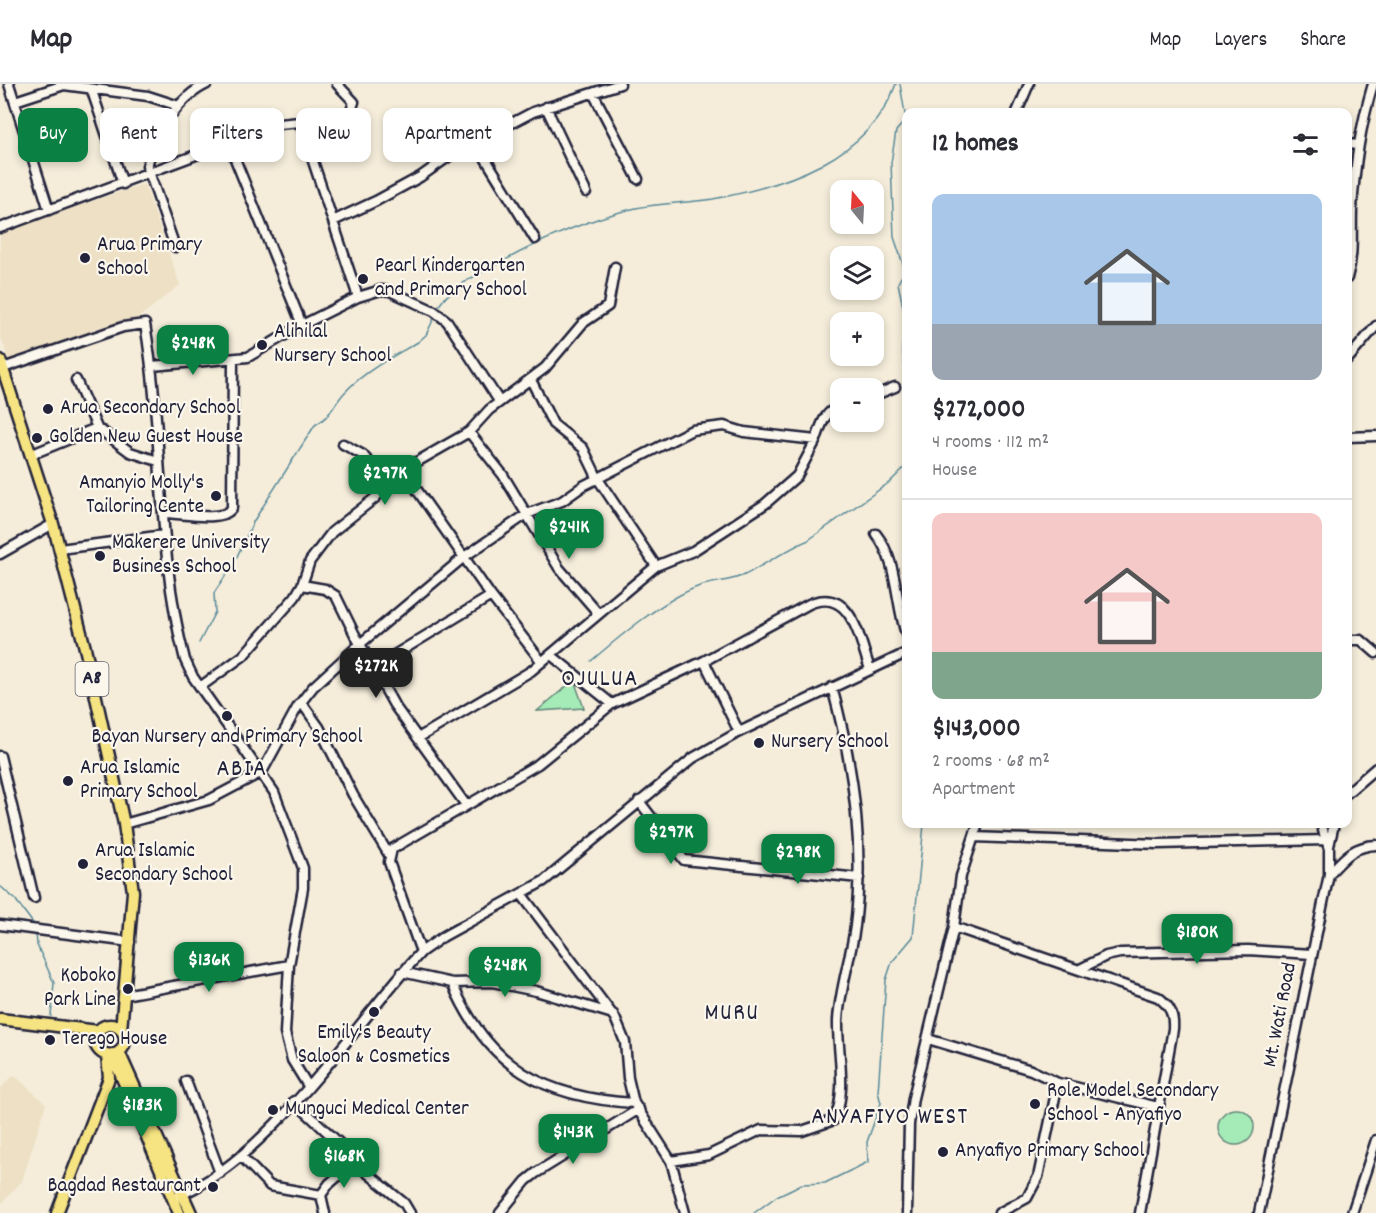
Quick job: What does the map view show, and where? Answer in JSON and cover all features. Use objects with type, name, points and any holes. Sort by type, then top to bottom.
[{"type":"main road","name":"A8","points":[[1,364],[60,549],[86,652],[124,824],[133,892],[124,1000],[109,1025],[98,1031]]},
{"type":"main road","points":[[57,1213],[109,1078],[113,1053],[125,1041],[121,1030],[124,1000]]},
{"type":"main road","points":[[0,1019],[98,1031],[95,1042],[101,1052],[113,1053]]},
{"type":"main road","points":[[109,1025],[121,1030]]},
{"type":"main road","points":[[113,1053],[178,1196],[190,1213]]},
{"type":"main road","points":[[178,1196],[179,1213]]},
{"type":"street","points":[[9,84],[49,210]]},
{"type":"street","points":[[175,248],[148,175],[148,160],[179,106],[207,84]]},
{"type":"street","points":[[337,84],[354,102],[352,108]]},
{"type":"street","points":[[513,124],[546,108],[593,93],[605,86],[620,84]]},
{"type":"street","points":[[1019,108],[1029,84]]},
{"type":"street","points":[[1352,256],[1352,216],[1360,128],[1373,84]]},
{"type":"street","points":[[15,101],[64,85],[92,91],[148,96],[179,106]]},
{"type":"street","points":[[92,91],[123,184]]},
{"type":"street","points":[[593,93],[638,179]]},
{"type":"street","points":[[546,108],[585,192]]},
{"type":"street","points":[[1352,144],[1358,145]]},
{"type":"street","points":[[0,228],[190,159]]},
{"type":"street","points":[[236,162],[302,325]]},
{"type":"street","points":[[313,162],[358,297]]},
{"type":"street","points":[[333,221],[420,177],[441,162]]},
{"type":"street","points":[[488,162],[535,239]]},
{"type":"street","points":[[200,687],[252,647],[302,585],[310,561],[332,532],[375,498],[386,483],[403,470],[469,432],[499,401],[545,368],[583,322],[608,306],[615,267]]},
{"type":"street","points":[[152,366],[254,355],[302,325],[358,297],[381,290],[390,291],[447,321],[499,401]]},
{"type":"street","points":[[1,364],[123,327],[145,324],[152,366],[164,536],[183,651],[189,668],[200,687],[262,772],[289,826],[303,868],[303,888],[290,965],[285,1033],[292,1060],[308,1086]]},
{"type":"street","points":[[1352,354],[1376,326]]},
{"type":"street","points":[[163,513],[216,517],[227,514],[232,508],[233,359]]},
{"type":"street","points":[[76,380],[98,430],[130,452],[158,461]]},
{"type":"street","points":[[531,380],[553,424],[582,448],[598,478],[656,566]]},
{"type":"street","points":[[884,392],[896,387]]},
{"type":"street","points":[[418,738],[518,680],[551,655],[598,613],[629,591],[656,566],[693,551],[786,488],[797,476],[830,410]]},
{"type":"street","points":[[124,824],[209,800],[262,772],[300,702],[360,644],[464,557],[527,514],[562,501],[598,478],[681,436],[713,426],[816,440]]},
{"type":"street","points":[[30,455],[98,430]]},
{"type":"street","points":[[469,432],[503,475],[559,568],[598,613]]},
{"type":"street","points":[[1352,438],[1376,436]]},
{"type":"street","points":[[343,444],[360,452],[386,483]]},
{"type":"street","points":[[403,470],[491,596],[542,662]]},
{"type":"street","points":[[0,554],[53,524]]},
{"type":"street","points":[[876,534],[890,557],[897,605],[902,621]]},
{"type":"street","points":[[60,549],[164,536]]},
{"type":"street","points":[[302,585],[325,589],[336,596],[394,705],[466,805]]},
{"type":"street","points":[[374,668],[491,596]]},
{"type":"street","points":[[389,855],[395,846],[538,764],[612,704],[704,661],[809,604],[825,599],[839,603],[848,610],[870,669]]},
{"type":"street","points":[[1352,640],[1361,640],[1376,653]]},
{"type":"street","points":[[551,655],[612,704]]},
{"type":"street","points":[[178,1196],[220,1173],[241,1156],[308,1086],[421,952],[444,936],[522,896],[585,849],[639,801],[693,758],[739,732],[902,655]]},
{"type":"street","points":[[704,661],[739,732]]},
{"type":"street","points":[[671,1161],[709,1155],[761,1130],[802,1131],[834,1120],[840,1085],[839,1009],[855,927],[859,878],[858,830],[846,741],[832,687]]},
{"type":"street","points":[[300,702],[319,727],[353,795],[389,855],[421,952]]},
{"type":"street","points":[[0,756],[34,898]]},
{"type":"street","points":[[1352,789],[1376,768]]},
{"type":"street","points":[[639,801],[684,860],[859,878]]},
{"type":"street","points":[[907,1213],[909,1124],[954,927],[961,876],[977,828]]},
{"type":"street","name":"Mt. Wati Road","points":[[1259,1213],[1329,874],[1327,844],[1322,828]]},
{"type":"street","points":[[975,837],[1158,844],[1327,844],[1333,828]]},
{"type":"street","points":[[1329,874],[1352,850],[1362,846],[1376,845]]},
{"type":"street","points":[[522,896],[613,1014],[622,1030],[628,1078],[636,1106],[671,1161],[685,1213]]},
{"type":"street","points":[[0,925],[130,942]]},
{"type":"street","points":[[954,927],[1158,997],[1168,1004],[1172,1014],[1173,1029],[1140,1213]]},
{"type":"street","points":[[1080,969],[1106,956],[1120,953],[1248,950],[1312,954]]},
{"type":"street","points":[[124,1000],[290,965]]},
{"type":"street","points":[[402,972],[452,984],[492,982],[536,991],[613,1014]]},
{"type":"street","points":[[452,984],[465,1013],[484,1042],[498,1055],[541,1083],[562,1092],[636,1106]]},
{"type":"street","points":[[928,1039],[1031,1070],[1059,1083],[1158,1107]]},
{"type":"street","points":[[186,1081],[220,1173]]},
{"type":"street","points":[[999,1213],[1027,1198],[1038,1177],[1059,1083]]},
{"type":"street","points":[[294,1101],[339,1143],[354,1162],[404,1203],[410,1213]]},
{"type":"street","points":[[500,1213],[531,1177],[636,1106]]},
{"type":"street","points":[[1352,1213],[1376,1140]]},
{"type":"street","points":[[241,1156],[270,1186],[321,1196]]},
{"type":"street","points":[[325,1213],[321,1196],[329,1184],[354,1162]]},
{"type":"shaded area","name":"Arua Primary School","points":[[144,184],[180,285],[138,318],[104,330],[100,327],[93,329],[86,336],[9,361],[0,334],[0,232]]},
{"type":"shaded area","points":[[14,1075],[46,1104],[22,1181],[0,1205],[0,1089]]},
{"type":"green space","points":[[574,680],[584,708],[537,711]]},
{"type":"green space","points":[[1236,1109],[1248,1115],[1254,1127],[1248,1139],[1236,1145],[1224,1139],[1218,1127],[1224,1115]]},
{"type":"waterway","points":[[437,309],[448,295],[472,278],[531,247],[583,224],[636,208],[713,199],[740,193],[795,177],[821,165],[845,150],[866,132],[883,110],[896,84]]},
{"type":"waterway","points":[[900,84],[904,108]]},
{"type":"waterway","points":[[902,124],[896,131],[891,163],[894,237],[902,261]]},
{"type":"waterway","points":[[902,276],[898,283],[902,302]]},
{"type":"waterway","points":[[199,643],[215,612],[214,593],[234,563],[253,522],[315,425],[326,417],[342,396],[362,376],[426,335],[435,316]]},
{"type":"waterway","points":[[591,661],[672,599],[700,586],[746,574],[807,541],[890,482],[902,470]]},
{"type":"waterway","points":[[754,1213],[777,1196],[802,1184],[825,1183],[868,1162],[867,1142],[881,1103],[878,1092],[886,980],[892,962],[913,937],[924,828]]},
{"type":"waterway","points":[[0,886],[15,899],[35,926]]},
{"type":"waterway","points":[[36,933],[37,945],[54,983],[51,1016]]},
{"type":"place","name":"Arua Primary School","points":[[85,258]]},
{"type":"place","name":"Pearl Kindergarten and Primary School","points":[[363,279]]},
{"type":"place","name":"Alihilal Nursery School","points":[[262,345]]},
{"type":"place","name":"Arua Secondary School","points":[[48,409]]},
{"type":"place","name":"Golden New Guest House","points":[[37,438]]},
{"type":"place","name":"Amanyio Molly's Tailoring Cente","points":[[216,496]]},
{"type":"place","name":"Makerere University Business School","points":[[100,556]]},
{"type":"place","name":"Bayan Nursery and Primary School","points":[[227,716]]},
{"type":"place","name":"Nursery School","points":[[759,743]]},
{"type":"place","name":"Arua Islamic Primary School","points":[[68,781]]},
{"type":"place","name":"Arua Islamic Secondary School","points":[[83,864]]},
{"type":"place","name":"Koboko Park Line","points":[[128,989]]},
{"type":"place","name":"Emily's Beauty Saloon & Cosmetics","points":[[374,1012]]},
{"type":"place","name":"Terego House","points":[[50,1040]]},
{"type":"place","name":"Role Model Secondary School - Anyafiyo","points":[[1035,1104]]},
{"type":"place","name":"Munguci Medical Center","points":[[273,1110]]},
{"type":"place","name":"Anyafiyo Primary School","points":[[943,1152]]},
{"type":"place","name":"Bagdad Restaurant","points":[[213,1187]]},
{"type":"district","name":"OJULUA","points":[[600,680]]},
{"type":"district","name":"ABIA","points":[[242,770]]},
{"type":"district","name":"MURU","points":[[732,1014]]},
{"type":"district","name":"ANYAFIYO WEST","points":[[890,1118]]}]
